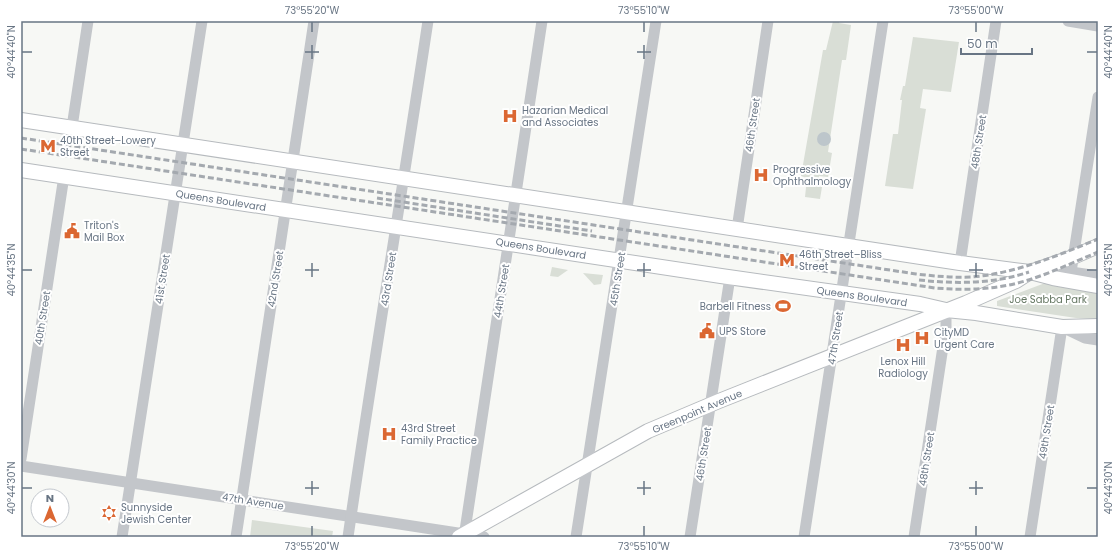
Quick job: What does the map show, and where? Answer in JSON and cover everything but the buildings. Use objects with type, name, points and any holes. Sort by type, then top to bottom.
[{"type":"main road","points":[[21,120],[627,213],[960,263],[1030,272],[1053,278],[1098,286]]},
{"type":"main road","name":"Queens Boulevard","points":[[21,170],[508,244],[920,304],[946,310],[976,313],[1062,327],[1098,326]]},
{"type":"main road","points":[[1030,272],[1073,257],[1098,246]]},
{"type":"main road","name":"Greenpoint Avenue","points":[[462,536],[648,431],[711,404],[1016,281],[1030,272]]},
{"type":"street","points":[[72,128],[88,21]]},
{"type":"street","name":"41st Street","points":[[122,537],[202,21]]},
{"type":"street","name":"42nd Street","points":[[236,537],[314,21]]},
{"type":"street","name":"43rd Street","points":[[348,537],[428,21]]},
{"type":"street","name":"44th Street","points":[[462,536],[542,21]]},
{"type":"street","name":"45th Street","points":[[576,537],[656,21]]},
{"type":"street","name":"46th Street","points":[[737,229],[768,21]]},
{"type":"street","name":"47th Street","points":[[804,537],[833,356],[883,21]]},
{"type":"street","name":"48th Street","points":[[960,263],[996,21]]},
{"type":"street","points":[[1068,21],[1098,26]]},
{"type":"street","points":[[1071,272],[1098,97]]},
{"type":"street","name":"40th Street","points":[[21,459],[64,176]]},
{"type":"street","points":[[1030,272],[1071,272],[1098,276]]},
{"type":"street","name":"46th Street","points":[[690,537],[730,277]]},
{"type":"street","name":"48th Street","points":[[914,537],[946,327],[946,310]]},
{"type":"street","name":"Queens Boulevard","points":[[1062,327],[1085,338],[1098,340]]},
{"type":"street","name":"49th Street","points":[[1030,537],[1062,327]]},
{"type":"street","name":"47th Avenue","points":[[21,466],[352,516],[462,536],[484,537]]},
{"type":"green space","points":[[833,21],[839,21],[839,23],[851,25],[846,60],[842,60],[828,152],[832,153],[828,177],[819,176],[818,185],[822,187],[820,199],[805,197],[807,178],[801,176],[823,50],[826,50]]},
{"type":"green space","points":[[913,37],[959,42],[951,92],[923,89],[920,108],[926,109],[913,189],[885,186],[893,134],[898,134],[902,100],[900,100],[903,86],[905,86]]},
{"type":"green space","points":[[552,267],[568,270],[558,277],[550,276]]},
{"type":"green space","points":[[583,273],[603,275],[601,284],[594,285]]},
{"type":"green space","name":"Joe Sabba Park","points":[[1045,283],[1098,294],[1098,319],[1076,318],[997,306],[997,301]]},
{"type":"green space","points":[[252,520],[333,531],[332,537],[250,537]]},
{"type":"shaded area","points":[[824,132],[829,134],[831,139],[829,144],[824,146],[819,144],[817,139],[819,134]]},
{"type":"railway","points":[[21,138],[916,274],[972,277],[1004,272],[1036,263],[1098,239]]},
{"type":"railway","points":[[21,149],[935,288],[972,289],[1009,285],[1043,275],[1098,252]]},
{"type":"railway","points":[[377,198],[592,231]]},
{"type":"railway","points":[[919,280],[947,282],[988,281],[1029,272]]},
{"type":"place","name":"Hazarian Medical and Associates","points":[[510,116]]},
{"type":"place","name":"40th Street–Lowery Street","points":[[48,146]]},
{"type":"place","name":"Progressive Ophthalmology","points":[[761,175]]},
{"type":"place","name":"Triton's Mail Box","points":[[72,231]]},
{"type":"place","name":"46th Street–Bliss Street","points":[[787,260]]},
{"type":"place","name":"Barbell Fitness","points":[[783,306]]},
{"type":"place","name":"UPS Store","points":[[707,331]]},
{"type":"place","name":"CityMD Urgent Care","points":[[922,338]]},
{"type":"place","name":"Lenox Hill Radiology","points":[[903,345]]},
{"type":"place","name":"43rd Street Family Practice","points":[[389,434]]},
{"type":"place","name":"Sunnyside Jewish Center","points":[[109,513]]}]
